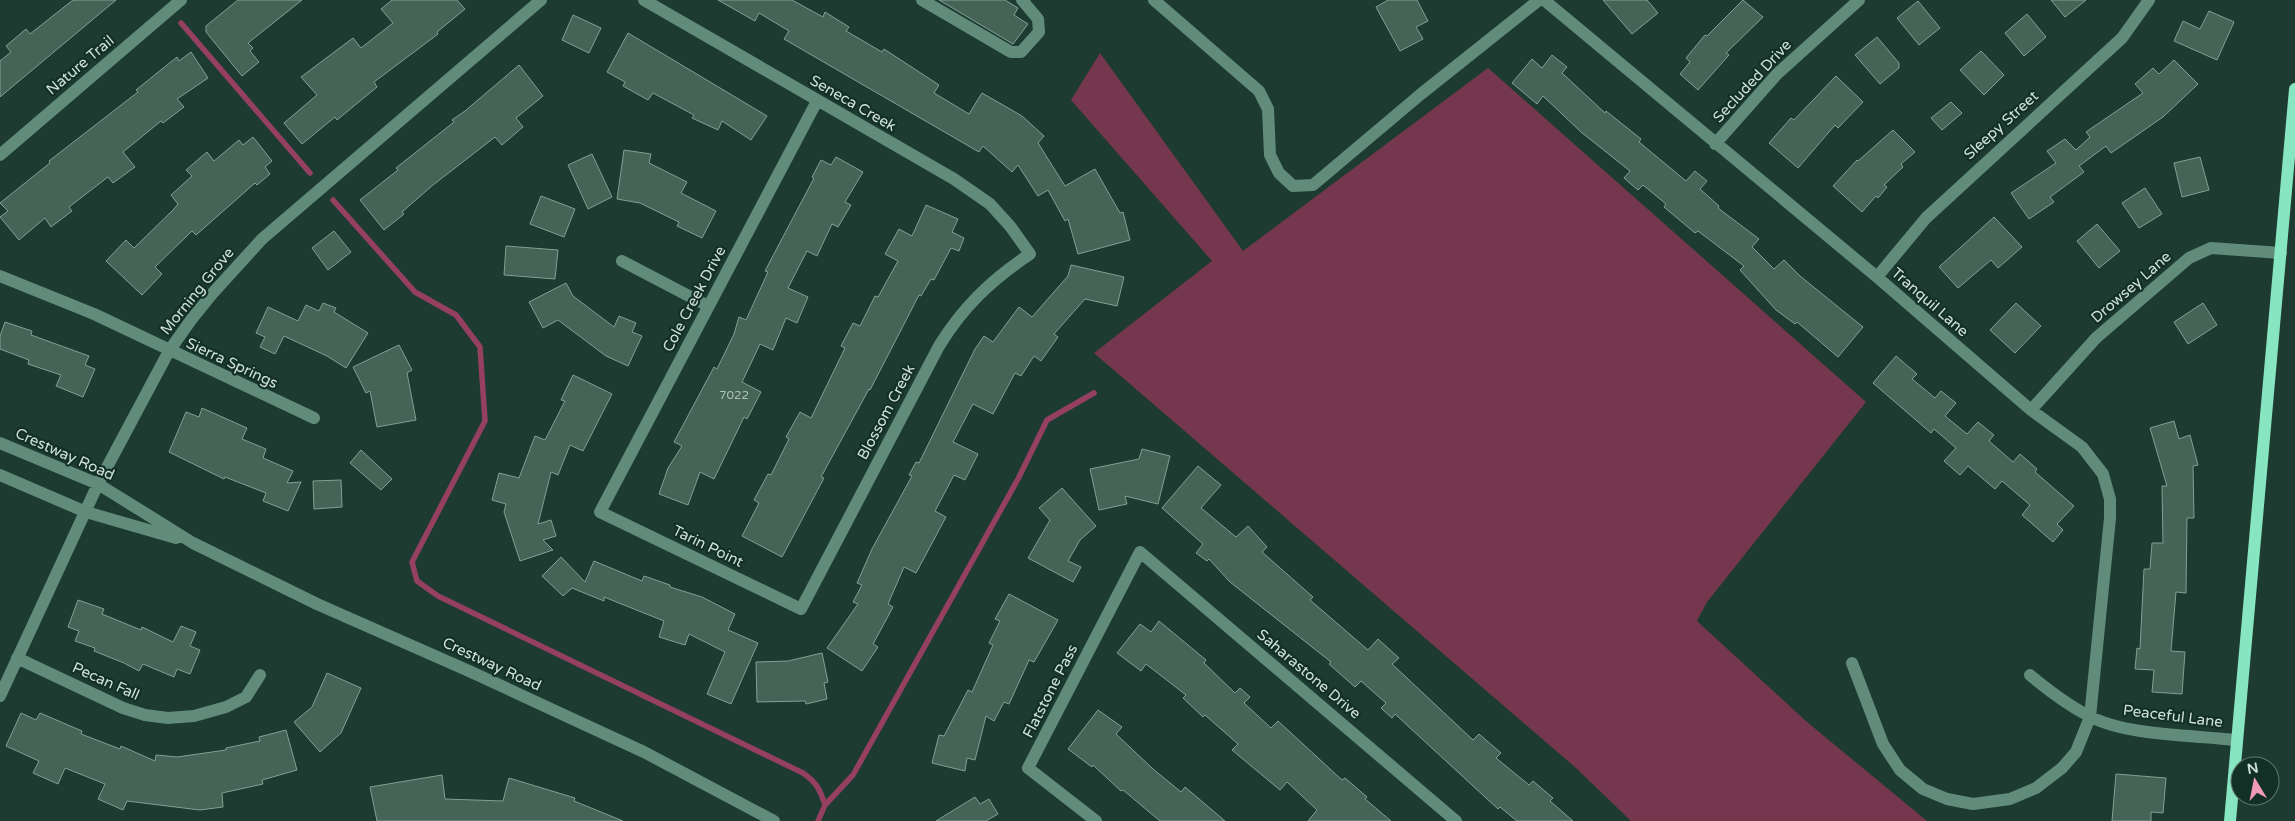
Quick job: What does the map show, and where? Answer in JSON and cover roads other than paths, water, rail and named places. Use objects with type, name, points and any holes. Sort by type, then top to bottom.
[{"type":"main road","points":[[2230,821],[2295,89]]},
{"type":"street","name":"Nature Trail","points":[[0,155],[181,0]]},
{"type":"street","name":"Morning Grove","points":[[0,696],[98,484],[169,351],[212,294],[262,239],[541,0]]},
{"type":"street","name":"Seneca Creek","points":[[644,0],[954,179],[990,204],[1010,226],[1030,254]]},
{"type":"street","points":[[922,0],[1010,52],[1020,52],[1039,32],[1038,19],[1022,0]]},
{"type":"street","points":[[1154,0],[1259,91],[1268,109],[1270,154],[1279,173],[1293,186],[1313,185],[1421,94],[1539,0]]},
{"type":"street","name":"Tranquil Lane","points":[[1544,0],[1877,277],[2031,410],[2082,447],[2103,474],[2110,499],[2110,518],[2090,717],[2076,752],[2062,768],[2036,788],[2010,799],[1974,804],[1947,799],[1923,789],[1900,770],[1883,744],[1872,720],[1852,663]]},
{"type":"street","name":"Secluded Drive","points":[[1715,144],[1776,74],[1859,0]]},
{"type":"street","name":"Sleepy Street","points":[[1877,277],[1926,218],[2122,38],[2149,0]]},
{"type":"street","name":"Cole Creek Drive","points":[[600,512],[817,101]]},
{"type":"street","name":"Drowsey Lane","points":[[2031,410],[2096,338],[2190,258],[2211,248],[2281,253]]},
{"type":"street","name":"Blossom Creek","points":[[801,609],[939,346],[954,321],[976,296],[1030,254]]},
{"type":"street","points":[[622,261],[708,306]]},
{"type":"street","name":"Sierra Springs","points":[[0,276],[94,314],[314,418]]},
{"type":"street","name":"Crestway Road","points":[[0,443],[98,484],[193,543],[317,604],[469,671],[644,752],[774,821]]},
{"type":"street","name":"Crestway Road","points":[[0,475],[86,512],[193,543]]},
{"type":"street","name":"Tarin Point","points":[[600,512],[801,609]]},
{"type":"street","name":"Flatstone Pass","points":[[1096,821],[1028,768],[1140,552]]},
{"type":"street","name":"Saharastone Drive","points":[[1140,552],[1456,821]]},
{"type":"street","name":"Pecan Fall","points":[[17,658],[123,708],[145,715],[168,718],[194,716],[226,708],[246,697],[260,675]]},
{"type":"street","name":"Peaceful Lane","points":[[2030,675],[2051,692],[2090,717],[2110,724],[2139,730],[2236,740]]},
{"type":"waterway","points":[[181,23],[310,173]]},
{"type":"waterway","points":[[333,200],[415,292],[456,315],[480,347],[485,421],[412,562],[417,581],[438,596],[803,773],[817,786],[825,805],[818,821]]},
{"type":"waterway","points":[[825,805],[853,775],[1018,479],[1047,420],[1094,393]]}]
